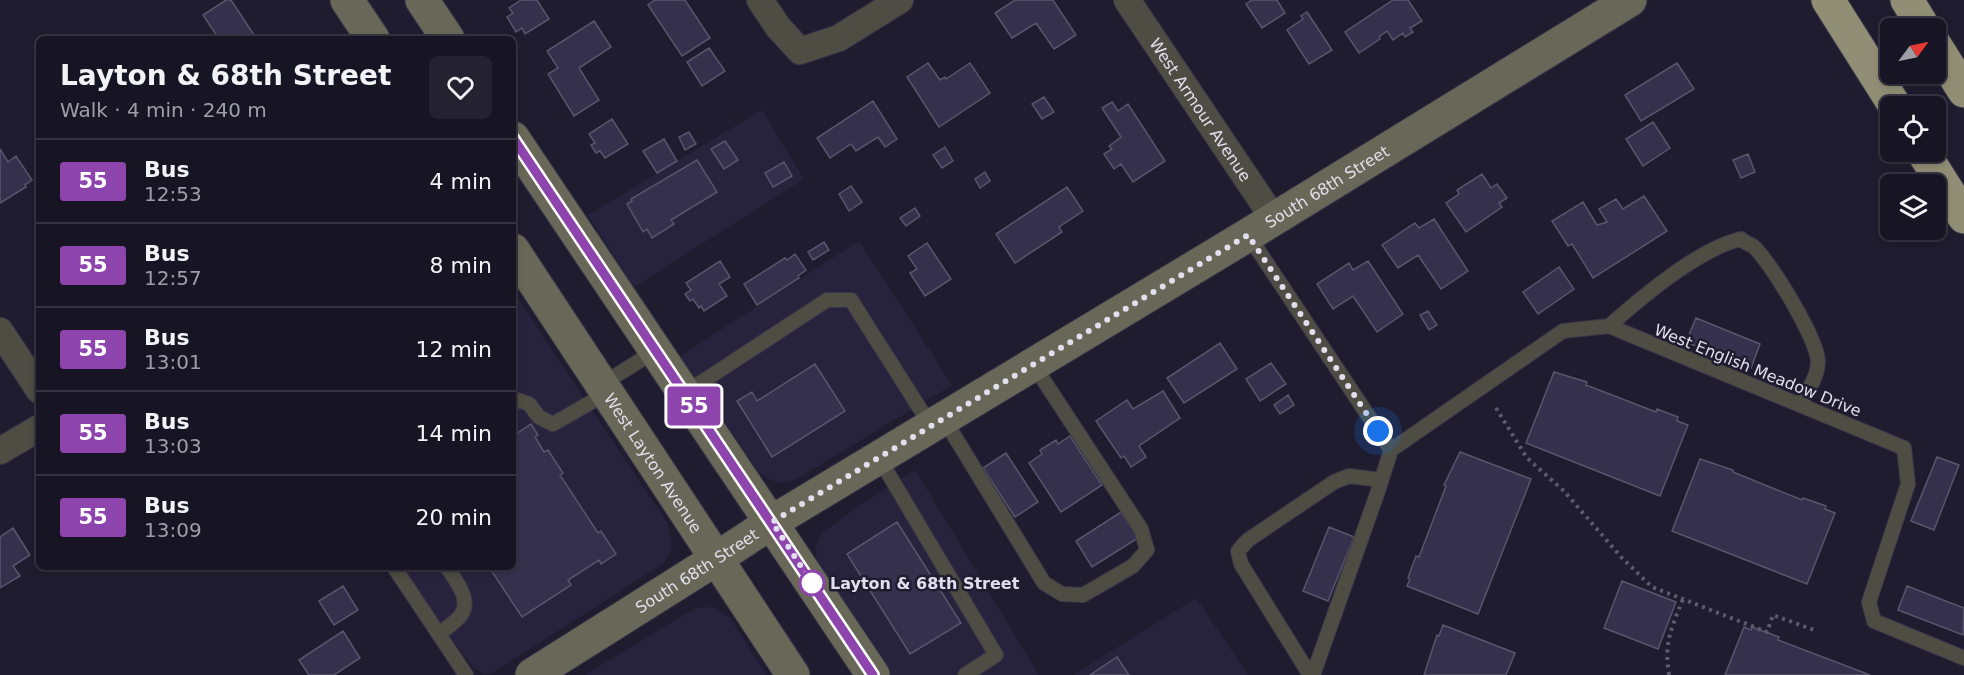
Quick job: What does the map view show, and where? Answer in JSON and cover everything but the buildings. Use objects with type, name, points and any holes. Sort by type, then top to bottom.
[{"type":"highway","points":[[1828,0],[1889,96]]},
{"type":"highway","points":[[1907,0],[1918,18]]},
{"type":"highway","points":[[1946,62],[1964,91]]},
{"type":"highway","points":[[1929,162],[1964,217]]},
{"type":"street","points":[[347,0],[371,36]]},
{"type":"street","points":[[422,0],[446,36]]},
{"type":"street","points":[[760,0],[778,27],[800,51],[839,38],[900,0]]},
{"type":"street","name":"West Armour Avenue","points":[[1127,0],[1261,227]]},
{"type":"street","name":"South 68th Street","points":[[532,675],[772,522],[1261,227],[1630,0]]},
{"type":"street","points":[[516,142],[873,675]]},
{"type":"street","name":"West Layton Avenue","points":[[518,268],[604,389],[793,675]]},
{"type":"street","points":[[0,331],[36,385]]},
{"type":"street","points":[[0,451],[36,430]]},
{"type":"lane","points":[[1261,227],[1391,450],[1311,675]]},
{"type":"lane","points":[[1609,326],[1642,297],[1678,271],[1724,243],[1741,239],[1754,247],[1792,300],[1808,330],[1818,361],[1815,377],[1800,405]]},
{"type":"lane","points":[[685,393],[827,300],[851,300],[937,422],[1044,583],[1062,594],[1083,595],[1133,566],[1147,550],[1141,529],[1034,364]]},
{"type":"lane","name":"West English Meadow Drive","points":[[1391,450],[1563,332],[1609,326],[1905,448],[1908,484],[1869,602],[1874,621],[1964,658]]},
{"type":"lane","points":[[516,402],[518,400],[529,405],[538,417],[553,424],[656,350]]},
{"type":"lane","points":[[879,457],[996,655],[965,675]]},
{"type":"lane","points":[[1311,675],[1241,564],[1238,551],[1248,540],[1334,482],[1349,476],[1381,480]]},
{"type":"lane","points":[[396,570],[466,675]]},
{"type":"lane","points":[[439,634],[461,615],[465,603],[463,593],[449,570]]},
{"type":"path","points":[[1496,408],[1527,458],[1564,491],[1622,558],[1652,587],[1767,632],[1773,615],[1814,630]]},
{"type":"path","points":[[1669,675],[1667,643],[1683,599]]},
{"type":"shaded area","points":[[762,110],[804,179],[634,287],[588,215]]},
{"type":"shaded area","points":[[859,241],[952,385],[797,479],[782,483],[768,479],[758,471],[680,356]]},
{"type":"shaded area","points":[[516,296],[667,523],[672,542],[664,563],[494,672],[485,674],[473,667],[403,570],[516,570]]},
{"type":"shaded area","points":[[915,470],[1039,675],[891,675],[818,564],[815,549],[822,533]]},
{"type":"shaded area","points":[[1196,598],[1248,675],[1073,675]]},
{"type":"shaded area","points":[[715,607],[730,618],[767,675],[585,675],[697,608]]},
{"type":"bus line","name":"55","points":[[516,142],[873,675]]},
{"type":"place","name":"Layton & 68th Street","points":[[812,583]]},
{"type":"route","points":[[812,583],[772,522],[1248,235],[1378,431]]}]
